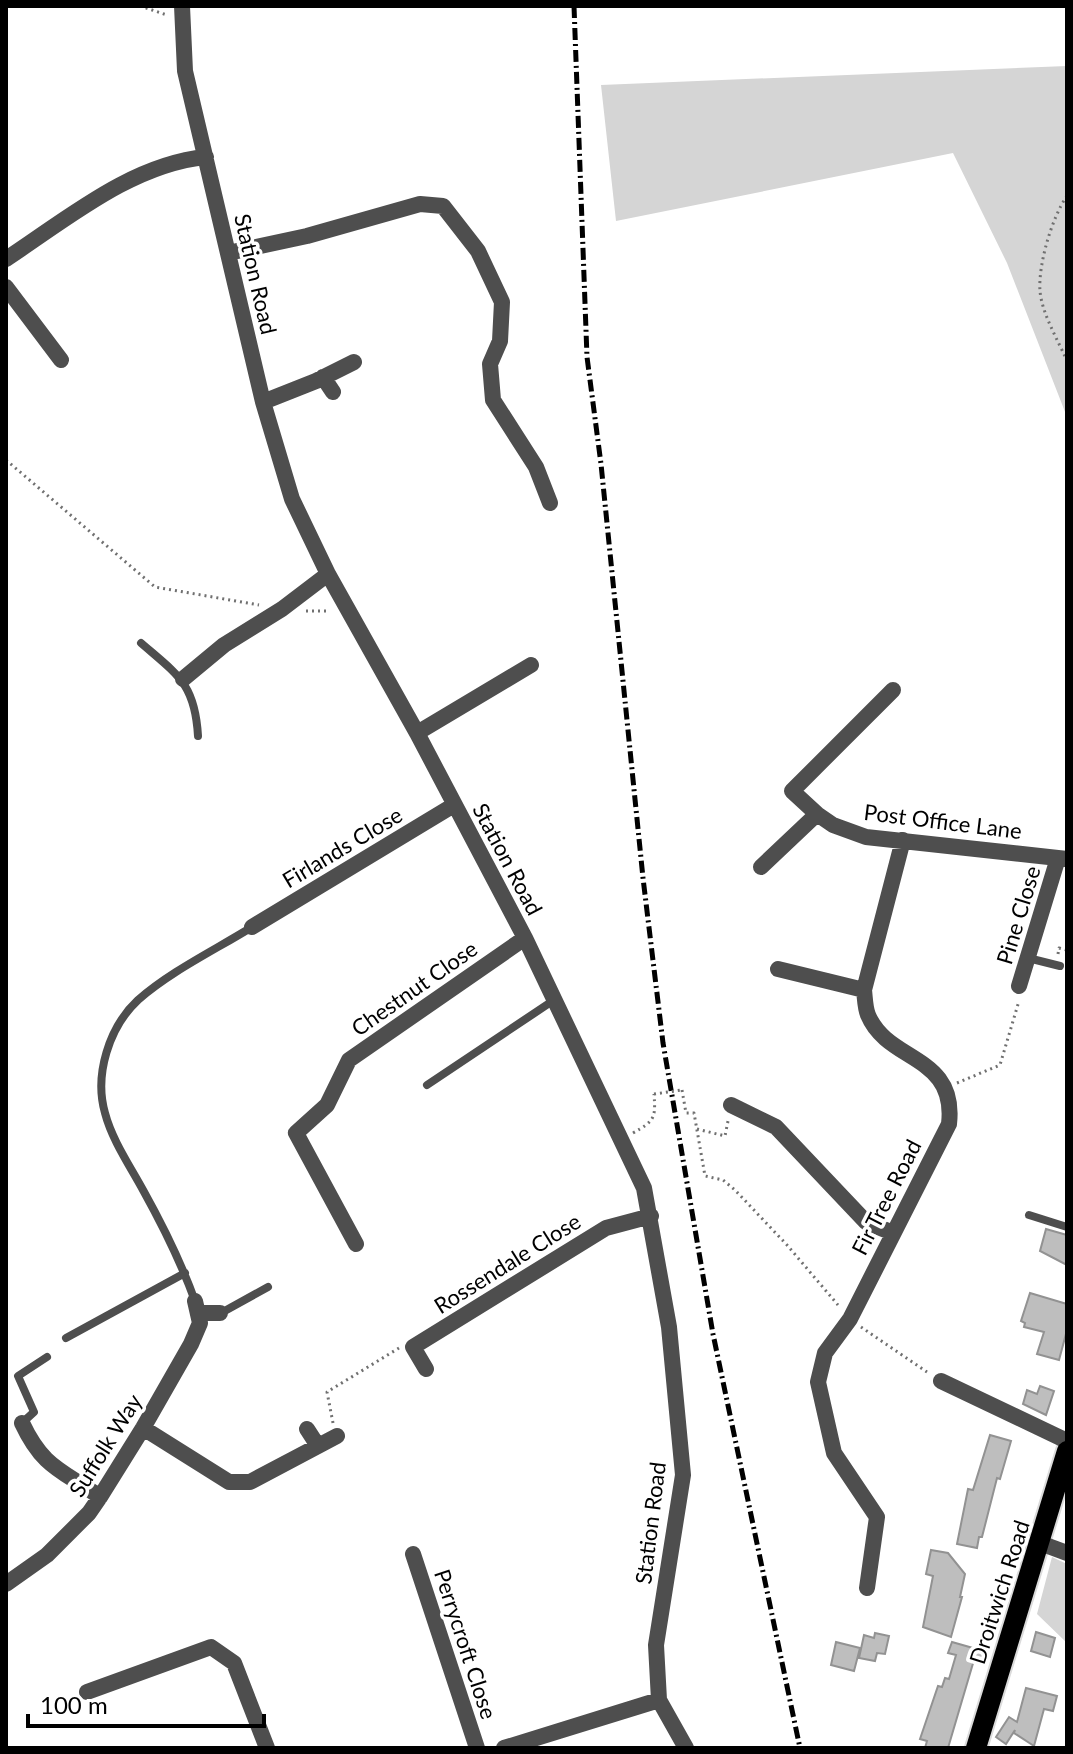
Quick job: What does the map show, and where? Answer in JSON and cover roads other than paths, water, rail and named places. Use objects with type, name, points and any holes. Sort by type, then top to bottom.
[{"type":"main road","name":"Droitwich Road","points":[[976,1748],[1067,1451]]},
{"type":"street","name":"Station Road","points":[[182,13],[185,71],[263,402],[292,499],[328,574],[417,733],[525,938],[644,1188],[669,1327],[683,1475],[656,1645],[659,1700],[686,1748]]},
{"type":"street","points":[[6,259],[115,188],[179,159],[206,157]]},
{"type":"street","points":[[228,253],[307,236],[420,204],[443,206],[478,251],[502,302],[500,341],[490,364],[493,400],[536,467],[550,503]]},
{"type":"street","points":[[6,287],[61,360]]},
{"type":"street","points":[[263,402],[354,362]]},
{"type":"street","points":[[323,377],[333,392]]},
{"type":"street","points":[[183,679],[224,645],[282,609],[328,574]]},
{"type":"street","points":[[417,733],[531,665]]},
{"type":"street","points":[[761,867],[817,814],[792,791],[893,690]]},
{"type":"street","name":"Firlands Close","points":[[252,927],[454,805]]},
{"type":"street","name":"Post Office Lane","points":[[817,814],[833,825],[866,837],[1063,858]]},
{"type":"street","points":[[778,969],[864,990],[903,840]]},
{"type":"street","name":"Pine Close","points":[[1019,986],[1063,858]]},
{"type":"street","name":"Chestnut Close","points":[[356,1244],[296,1133],[327,1105],[349,1060],[525,938]]},
{"type":"street","name":"Fir Tree Road","points":[[864,990],[868,1015],[879,1030],[945,1087],[951,1105],[949,1124],[850,1319],[825,1353],[818,1382],[834,1453],[877,1517],[867,1588]]},
{"type":"street","points":[[731,1105],[776,1127],[866,1222],[893,1233]]},
{"type":"street","name":"Rossendale Close","points":[[426,1369],[413,1347],[606,1228],[651,1216]]},
{"type":"street","points":[[197,1307],[220,1313]]},
{"type":"street","name":"Suffolk Way","points":[[6,1584],[47,1555],[89,1513],[143,1428],[200,1323],[197,1307]]},
{"type":"street","points":[[941,1381],[1067,1441]]},
{"type":"street","points":[[22,1423],[32,1444],[50,1466],[100,1497]]},
{"type":"street","points":[[143,1428],[229,1482],[250,1482],[337,1436]]},
{"type":"street","points":[[307,1429],[318,1446]]},
{"type":"street","points":[[1040,1543],[1067,1553]]},
{"type":"street","name":"Perrycroft Close","points":[[413,1554],[477,1748]]},
{"type":"street","points":[[87,1692],[211,1647],[234,1663],[267,1748]]},
{"type":"street","points":[[504,1748],[659,1700]]},
{"type":"lane","points":[[141,643],[183,679],[196,711],[198,736]]},
{"type":"lane","points":[[197,1307],[179,1257],[104,1112],[102,1084],[106,1054],[118,1024],[138,1001],[168,978],[252,927]]},
{"type":"lane","points":[[1028,958],[1060,966]]},
{"type":"lane","points":[[427,1085],[554,1000]]},
{"type":"lane","points":[[1029,1215],[1067,1227]]},
{"type":"lane","points":[[66,1338],[185,1273]]},
{"type":"lane","points":[[220,1313],[268,1287]]},
{"type":"lane","points":[[22,1423],[34,1412],[18,1376],[47,1357]]},
{"type":"railway","points":[[574,6],[587,357],[663,1043],[713,1334],[800,1748]]}]
